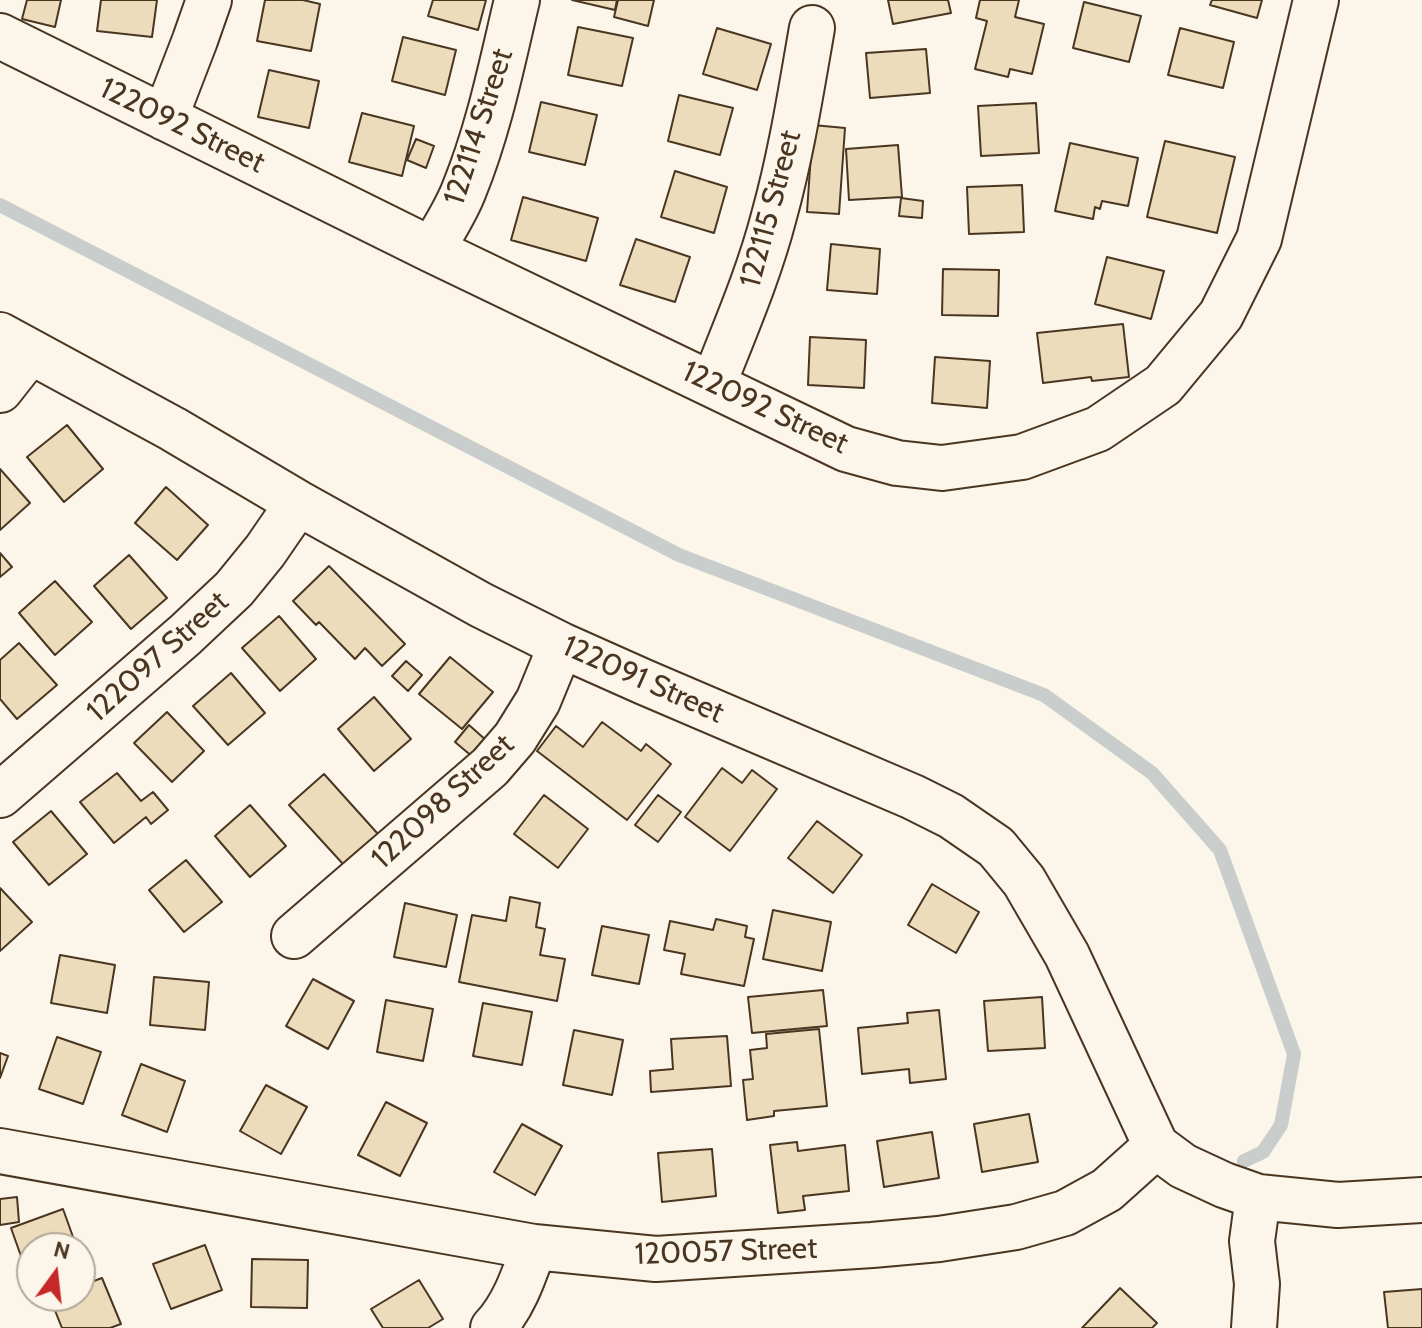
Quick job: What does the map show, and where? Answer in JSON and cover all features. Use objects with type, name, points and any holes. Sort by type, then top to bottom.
[{"type":"street","points":[[165,118],[209,0]]},
{"type":"street","name":"122114 Street","points":[[432,250],[464,192],[491,108],[517,0]]},
{"type":"street","name":"122092 Street","points":[[0,36],[432,250],[846,449],[897,463],[942,468],[1022,457],[1098,429],[1163,385],[1221,315],[1259,239],[1316,0]]},
{"type":"street","name":"122115 Street","points":[[713,385],[751,291],[774,216],[812,28]]},
{"type":"street","points":[[0,390],[15,343]]},
{"type":"street","name":"122091 Street","points":[[15,343],[173,429],[481,605],[561,645],[913,797],[951,816],[996,847],[1024,881],[1067,955],[1156,1146]]},
{"type":"street","name":"122097 Street","points":[[0,795],[234,589],[298,503]]},
{"type":"street","name":"122098 Street","points":[[294,936],[490,767],[515,738],[538,701],[561,645]]},
{"type":"street","points":[[1156,1146],[1183,1166],[1258,1197],[1338,1205],[1422,1200]]},
{"type":"street","name":"120057 Street","points":[[0,1151],[534,1247],[656,1259],[872,1245],[1016,1227],[1065,1213],[1107,1190],[1156,1146]]},
{"type":"street","points":[[1254,1328],[1257,1284],[1252,1241],[1258,1197]]},
{"type":"street","points":[[493,1328],[519,1288],[534,1247]]},
{"type":"building","points":[[27,0],[61,0],[55,27],[22,19]]},
{"type":"building","points":[[101,0],[157,0],[152,37],[97,31]]},
{"type":"building","points":[[265,0],[303,0],[320,4],[311,51],[257,41]]},
{"type":"building","points":[[433,0],[486,0],[478,30],[428,16]]},
{"type":"building","points":[[572,0],[617,0],[615,10]]},
{"type":"building","points":[[618,0],[654,0],[648,26],[614,17]]},
{"type":"building","points":[[888,0],[948,0],[951,13],[893,24]]},
{"type":"building","points":[[980,0],[1019,0],[1015,17],[1044,24],[1032,74],[1010,69],[1008,77],[975,69],[987,21],[976,18]]},
{"type":"building","points":[[1212,0],[1262,0],[1257,18],[1210,5]]},
{"type":"building","points":[[1084,2],[1141,16],[1129,62],[1073,48]]},
{"type":"building","points":[[578,27],[633,38],[622,86],[568,75]]},
{"type":"building","points":[[717,28],[771,44],[757,90],[703,74]]},
{"type":"building","points":[[1180,28],[1234,42],[1223,88],[1168,75]]},
{"type":"building","points":[[403,37],[456,50],[445,95],[392,81]]},
{"type":"building","points":[[926,49],[930,93],[870,98],[866,53]]},
{"type":"building","points":[[269,70],[319,81],[309,128],[258,117]]},
{"type":"building","points":[[679,95],[733,108],[720,155],[668,141]]},
{"type":"building","points":[[541,102],[597,115],[585,165],[529,152]]},
{"type":"building","points":[[1036,103],[1039,153],[981,156],[978,106]]},
{"type":"building","points":[[362,113],[414,126],[402,176],[349,162]]},
{"type":"building","points":[[813,125],[845,128],[839,214],[807,212]]},
{"type":"building","points":[[416,139],[434,146],[426,168],[407,160]]},
{"type":"building","points":[[1165,141],[1235,157],[1217,233],[1147,217]]},
{"type":"building","points":[[1070,143],[1138,158],[1128,206],[1102,201],[1100,209],[1095,207],[1093,219],[1055,211]]},
{"type":"building","points":[[898,145],[902,197],[849,200],[846,149]]},
{"type":"building","points":[[675,171],[727,187],[714,233],[661,217]]},
{"type":"building","points":[[1022,185],[1024,232],[969,234],[967,187]]},
{"type":"building","points":[[523,197],[598,218],[586,261],[511,240]]},
{"type":"building","points":[[901,198],[923,201],[922,218],[899,216]]},
{"type":"building","points":[[636,239],[690,257],[675,302],[620,285]]},
{"type":"building","points":[[831,244],[880,249],[877,294],[827,290]]},
{"type":"building","points":[[1107,257],[1164,271],[1151,319],[1095,304]]},
{"type":"building","points":[[943,269],[999,270],[998,316],[942,315]]},
{"type":"building","points":[[1123,324],[1129,377],[1092,381],[1091,377],[1043,383],[1037,333]]},
{"type":"building","points":[[810,337],[866,340],[864,388],[808,385]]},
{"type":"building","points":[[935,357],[990,361],[987,408],[932,403]]},
{"type":"building","points":[[67,425],[103,469],[64,502],[27,457]]},
{"type":"building","points":[[0,469],[30,503],[0,530]]},
{"type":"building","points":[[166,487],[208,525],[177,560],[135,523]]},
{"type":"building","points":[[0,553],[12,567],[0,577]]},
{"type":"building","points":[[129,555],[167,598],[131,629],[94,586]]},
{"type":"building","points":[[329,566],[405,644],[382,666],[365,648],[355,659],[319,622],[316,625],[293,601]]},
{"type":"building","points":[[55,581],[92,622],[55,655],[19,613]]},
{"type":"building","points":[[279,616],[316,659],[280,691],[242,648]]},
{"type":"building","points":[[19,643],[57,685],[17,719],[0,699],[0,660]]},
{"type":"building","points":[[450,657],[493,692],[462,729],[419,694]]},
{"type":"building","points":[[406,661],[422,675],[408,691],[392,676]]},
{"type":"building","points":[[231,673],[265,713],[228,745],[193,706]]},
{"type":"building","points":[[374,697],[411,739],[374,771],[338,729]]},
{"type":"building","points":[[167,712],[204,751],[172,782],[134,743]]},
{"type":"building","points":[[602,722],[641,751],[646,744],[671,764],[627,820],[537,751],[556,726],[583,747]]},
{"type":"building","points":[[469,725],[487,741],[474,758],[455,742]]},
{"type":"building","points":[[722,768],[742,783],[752,770],[777,789],[730,851],[685,817]]},
{"type":"building","points":[[117,773],[141,801],[153,792],[168,810],[151,824],[146,817],[114,843],[80,802]]},
{"type":"building","points":[[324,774],[378,834],[343,864],[289,805]]},
{"type":"building","points":[[544,795],[588,829],[558,868],[514,834]]},
{"type":"building","points":[[658,795],[681,812],[658,842],[635,825]]},
{"type":"building","points":[[250,805],[286,846],[250,877],[215,836]]},
{"type":"building","points":[[51,811],[87,854],[49,885],[13,842]]},
{"type":"building","points":[[817,821],[862,855],[833,893],[788,858]]},
{"type":"building","points":[[186,860],[222,902],[184,932],[149,890]]},
{"type":"building","points":[[932,884],[979,912],[956,953],[908,925]]},
{"type":"building","points":[[0,888],[32,922],[0,951]]},
{"type":"building","points":[[510,897],[540,903],[536,927],[545,929],[540,955],[565,959],[557,1001],[459,982],[472,915],[506,921]]},
{"type":"building","points":[[405,903],[457,915],[446,967],[394,957]]},
{"type":"building","points":[[773,910],[831,922],[822,971],[763,959]]},
{"type":"building","points":[[716,919],[747,926],[745,937],[754,939],[744,986],[681,974],[685,954],[664,950],[670,921],[713,930]]},
{"type":"building","points":[[602,926],[649,935],[639,984],[592,975]]},
{"type":"building","points":[[60,955],[115,965],[107,1013],[51,1003]]},
{"type":"building","points":[[154,977],[209,982],[205,1030],[150,1025]]},
{"type":"building","points":[[313,979],[354,1001],[328,1049],[286,1026]]},
{"type":"building","points":[[823,990],[827,1026],[752,1033],[748,997]]},
{"type":"building","points":[[1042,997],[1045,1048],[988,1051],[984,1001]]},
{"type":"building","points":[[386,1000],[433,1009],[423,1061],[377,1052]]},
{"type":"building","points":[[483,1003],[532,1012],[522,1065],[473,1056]]},
{"type":"building","points":[[939,1010],[946,1079],[910,1083],[909,1069],[862,1074],[858,1028],[908,1023],[907,1013]]},
{"type":"building","points":[[819,1029],[827,1106],[774,1111],[774,1116],[747,1120],[743,1080],[753,1079],[750,1050],[767,1048],[766,1034]]},
{"type":"building","points":[[574,1030],[623,1040],[612,1095],[563,1085]]},
{"type":"building","points":[[727,1036],[731,1086],[651,1092],[650,1071],[673,1069],[671,1039]]},
{"type":"building","points":[[57,1037],[101,1052],[83,1104],[39,1089]]},
{"type":"building","points":[[0,1053],[8,1056],[0,1078]]},
{"type":"building","points":[[141,1064],[185,1081],[167,1132],[122,1115]]},
{"type":"building","points":[[266,1085],[307,1107],[281,1154],[240,1131]]},
{"type":"building","points":[[386,1102],[427,1123],[400,1176],[358,1155]]},
{"type":"building","points":[[1029,1114],[1038,1162],[982,1172],[974,1124]]},
{"type":"building","points":[[522,1124],[562,1146],[535,1195],[494,1172]]},
{"type":"building","points":[[932,1132],[939,1178],[884,1187],[877,1141]]},
{"type":"building","points":[[797,1142],[798,1151],[845,1145],[849,1191],[803,1196],[805,1210],[778,1213],[770,1145]]},
{"type":"building","points":[[712,1149],[716,1196],[662,1202],[658,1153]]},
{"type":"building","points":[[17,1197],[19,1222],[0,1225],[0,1199]]},
{"type":"building","points":[[63,1209],[71,1232],[16,1232],[16,1242],[11,1228]]},
{"type":"building","points":[[205,1245],[222,1290],[171,1309],[153,1264]]},
{"type":"building","points":[[252,1259],[308,1260],[307,1308],[251,1307]]},
{"type":"building","points":[[102,1278],[121,1324],[110,1328],[62,1328],[56,1312],[96,1312],[96,1280]]},
{"type":"building","points":[[419,1280],[443,1319],[428,1328],[383,1328],[371,1309]]},
{"type":"building","points":[[1120,1288],[1157,1323],[1152,1328],[1082,1328]]},
{"type":"building","points":[[1422,1289],[1422,1328],[1388,1328],[1384,1292]]},
{"type":"waterway","points":[[0,205],[679,555],[1044,695],[1152,773],[1220,850],[1294,1054],[1281,1125],[1263,1152],[1244,1161]]}]
